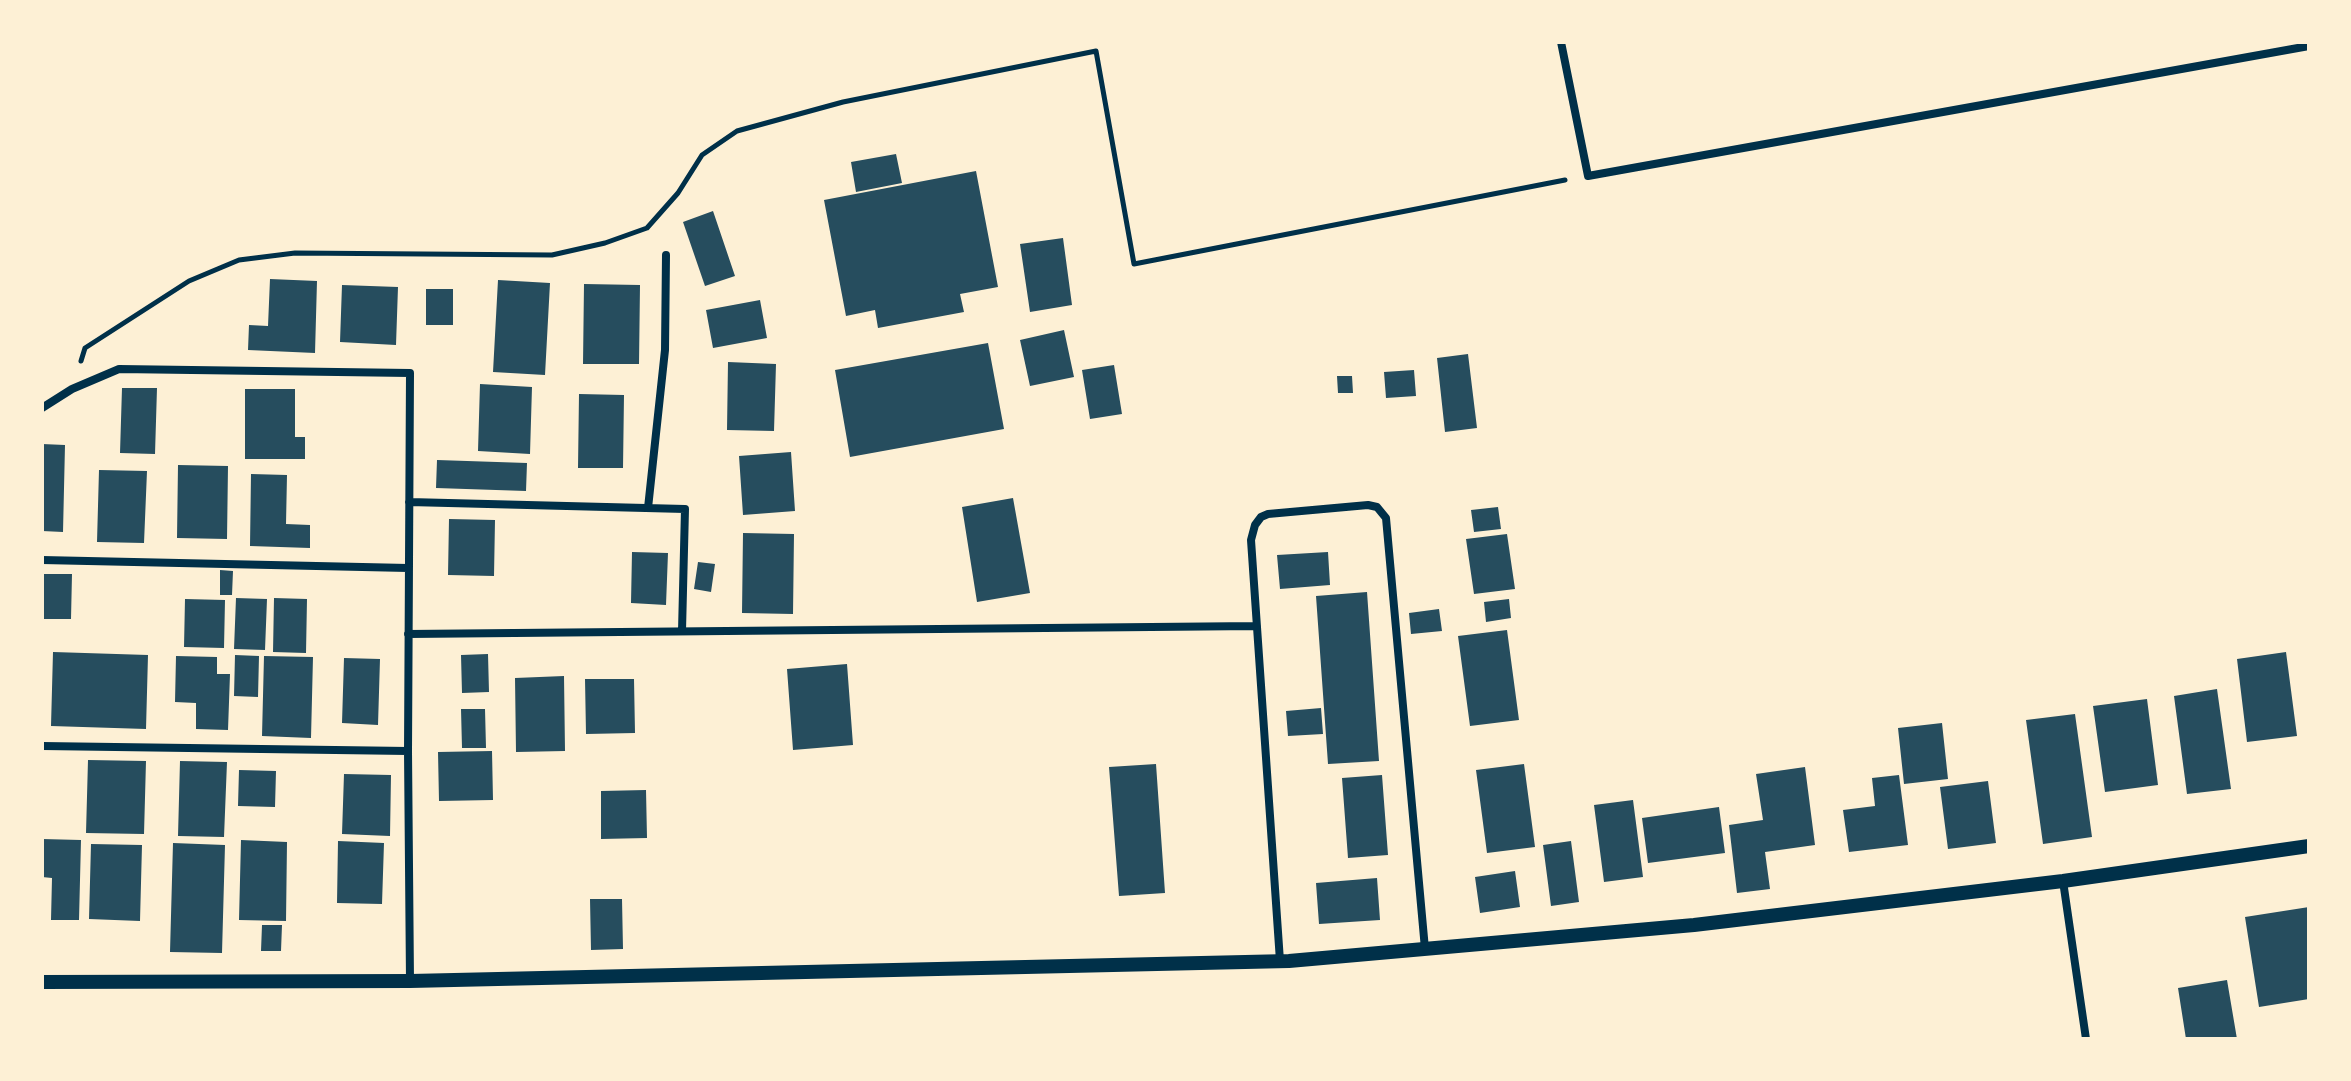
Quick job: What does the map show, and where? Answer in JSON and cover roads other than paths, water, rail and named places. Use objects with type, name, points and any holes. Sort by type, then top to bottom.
[{"type":"street","points":[[1561,42],[1588,176],[2309,46]]},
{"type":"street","points":[[648,508],[665,350],[666,255]]},
{"type":"street","points":[[42,408],[72,389],[119,369],[410,373],[410,981]]},
{"type":"street","points":[[409,502],[685,509],[682,631]]},
{"type":"street","points":[[1280,961],[1251,540],[1255,525],[1268,514],[1368,505],[1377,507],[1386,518],[1425,949]]},
{"type":"street","points":[[42,560],[408,568]]},
{"type":"street","points":[[408,634],[1257,626]]},
{"type":"street","points":[[42,746],[408,751]]},
{"type":"street","points":[[42,982],[410,981],[1280,961],[1694,925],[2063,881],[2309,846]]},
{"type":"street","points":[[2063,881],[2086,1039]]}]
